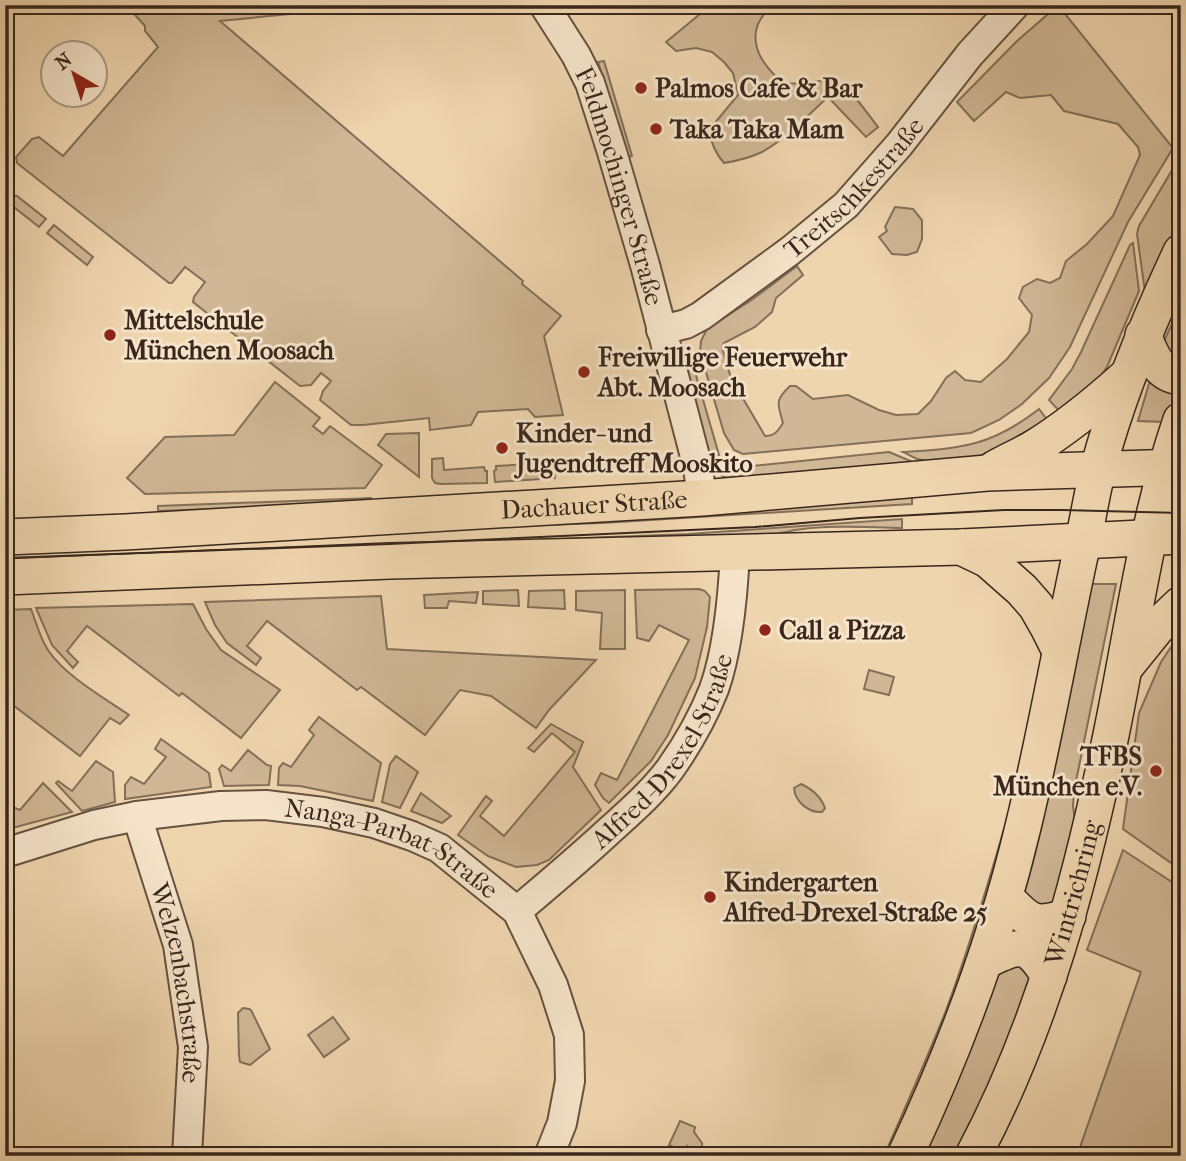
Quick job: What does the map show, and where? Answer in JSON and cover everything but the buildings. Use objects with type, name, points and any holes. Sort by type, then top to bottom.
[{"type":"main road","points":[[905,1156],[947,1062],[985,961],[1005,897],[1026,816],[1098,470],[1143,335],[1181,252]]},
{"type":"main road","points":[[1143,335],[1154,360],[1162,370],[1181,377]]},
{"type":"main road","points":[[987,473],[1032,449],[1064,427],[1128,375]]},
{"type":"main road","name":"Wintrichring","points":[[973,1156],[1019,1056],[1068,916],[1124,669],[1165,537],[1181,419]]},
{"type":"main road","name":"Dachauer Straße","points":[[5,537],[702,498],[987,473],[1173,467]]},
{"type":"main road","name":"Dachauer Straße","points":[[5,577],[390,561],[961,547],[1165,537]]},
{"type":"main road","points":[[961,547],[988,560],[1022,590],[1036,606],[1060,652]]},
{"type":"main road","points":[[1124,669],[1160,624],[1181,604]]},
{"type":"main road","points":[[1005,897],[1030,920],[1039,923],[1068,916]]},
{"type":"main road","points":[[985,961],[1006,951],[1025,949],[1032,953],[1049,975]]},
{"type":"street","name":"Treitschkestraße","points":[[661,330],[686,324],[701,316],[837,214],[899,145],[970,54],[1015,5]]},
{"type":"street","name":"Feldmochinger Straße","points":[[556,10],[590,83],[612,152],[645,265],[698,468],[702,498]]},
{"type":"street","name":"Alfred-Drexel-Straße","points":[[517,911],[641,802],[670,769],[713,690],[723,658],[736,552]]},
{"type":"street","name":"Nanga-Parbat-Straße","points":[[5,853],[94,825],[137,816],[221,806],[266,805],[323,812],[374,823],[439,848],[517,911],[553,985],[569,1035],[570,1081],[562,1123],[549,1156]]},
{"type":"street","name":"Welzenbachstraße","points":[[137,816],[178,945],[193,1047],[187,1156]]},
{"type":"shaded area","points":[[126,5],[162,9],[224,5],[319,5],[320,11],[220,21],[561,316],[544,336],[563,415],[535,417],[528,409],[478,412],[471,425],[430,430],[429,418],[351,425],[320,400],[331,381],[321,373],[311,385],[300,386],[193,302],[205,282],[185,267],[172,283],[169,283],[17,163],[16,157],[32,139],[39,137],[63,156],[105,108],[108,108],[108,104],[158,47],[145,31],[145,26]]},
{"type":"shaded area","points":[[711,5],[775,5],[761,19],[756,36],[759,53],[769,69],[788,83],[839,83],[854,96],[878,127],[866,137],[828,97],[771,147],[753,156],[724,163],[714,148],[709,130],[738,95],[733,73],[712,52],[696,48],[676,51],[666,42]]},
{"type":"shaded area","points":[[1055,8],[1066,15],[1173,148],[1128,222],[1070,347],[1049,378],[1022,404],[999,420],[971,433],[743,454],[734,450],[724,433],[700,352],[701,341],[707,329],[797,266],[803,275],[776,298],[772,312],[755,327],[724,343],[722,347],[731,378],[765,436],[776,433],[783,423],[779,399],[790,386],[796,386],[813,399],[848,395],[896,415],[918,414],[931,401],[946,378],[955,371],[965,380],[981,382],[1007,359],[1029,332],[1032,315],[1019,298],[1023,287],[1037,279],[1050,283],[1060,278],[1066,261],[1087,244],[1113,216],[1140,155],[1138,147],[1118,124],[1064,111],[1051,95],[1020,98],[1006,92],[974,121],[957,102],[1017,41]]},
{"type":"shaded area","points":[[604,61],[632,156],[627,158],[598,62]]},
{"type":"shaded area","points":[[1181,155],[1181,221],[1145,292],[1137,234],[1139,226]]},
{"type":"shaded area","points":[[8,195],[17,196],[46,219],[39,227],[15,208],[8,217],[5,215],[5,198]]},
{"type":"shaded area","points":[[895,207],[913,209],[922,220],[922,239],[917,252],[907,255],[892,254],[879,237],[887,231],[885,227]]},
{"type":"shaded area","points":[[54,225],[93,257],[87,265],[47,233]]},
{"type":"shaded area","points":[[1133,243],[1139,291],[1107,367],[1089,392],[1064,416],[1049,400],[1072,369]]},
{"type":"shaded area","points":[[1181,304],[1181,366],[1164,353],[1165,339]]},
{"type":"shaded area","points":[[691,358],[719,455],[707,460],[681,360]]},
{"type":"shaded area","points":[[1151,377],[1176,392],[1166,422],[1138,421]]},
{"type":"shaded area","points":[[275,382],[320,418],[313,426],[323,434],[330,426],[382,465],[365,488],[145,494],[127,478],[165,437],[234,435]]},
{"type":"shaded area","points":[[1039,409],[1052,426],[990,455],[936,462],[917,459],[903,452],[975,443],[1022,422]]},
{"type":"shaded area","points":[[419,433],[419,477],[378,445],[386,434]]},
{"type":"shaded area","points":[[889,452],[920,465],[726,478],[716,472],[743,467]]},
{"type":"shaded area","points":[[443,458],[444,470],[484,467],[487,471],[487,483],[435,483],[432,478],[432,459]]},
{"type":"shaded area","points":[[551,459],[556,459],[555,478],[495,482],[496,466],[550,463]]},
{"type":"shaded area","points":[[912,495],[912,504],[602,523],[405,530]]},
{"type":"shaded area","points":[[371,498],[371,503],[158,511],[158,506]]},
{"type":"shaded area","points":[[902,519],[902,528],[818,527],[771,536],[405,545],[688,534]]},
{"type":"shaded area","points":[[1088,584],[1116,584],[1074,791],[1075,820],[1056,904],[1042,913],[1023,894]]},
{"type":"shaded area","points":[[699,589],[710,597],[707,627],[695,678],[668,735],[651,761],[609,803],[595,785],[601,773],[617,780],[689,640],[659,625],[649,641],[637,638],[635,590]]},
{"type":"shaded area","points":[[518,590],[519,606],[483,604],[483,591]]},
{"type":"shaded area","points":[[564,590],[565,609],[528,607],[529,591]]},
{"type":"shaded area","points":[[625,590],[625,649],[600,649],[602,613],[576,610],[576,591]]},
{"type":"shaded area","points":[[478,592],[476,603],[449,601],[447,608],[425,608],[424,595]]},
{"type":"shaded area","points":[[381,596],[387,649],[596,660],[549,710],[536,728],[491,696],[460,690],[425,735],[361,687],[357,690],[267,621],[247,646],[261,658],[256,665],[227,643],[205,602]]},
{"type":"shaded area","points":[[193,604],[221,650],[280,690],[241,738],[182,693],[179,696],[87,626],[67,651],[78,662],[73,668],[52,645],[36,608]]},
{"type":"shaded area","points":[[31,609],[43,640],[55,659],[85,685],[129,715],[120,724],[110,718],[80,756],[5,699],[5,610]]},
{"type":"shaded area","name":"TFBS München e.V.","points":[[1181,632],[1181,870],[1123,829],[1139,713],[1161,662]]},
{"type":"shaded area","points":[[869,670],[894,677],[889,695],[864,689]]},
{"type":"shaded area","points":[[319,717],[381,763],[373,801],[300,786],[278,785],[279,768],[283,763],[291,767],[314,735],[309,730]]},
{"type":"shaded area","points":[[551,724],[583,742],[573,767],[601,810],[549,860],[537,865],[516,867],[488,856],[458,835],[486,796],[492,801],[480,816],[504,836],[575,752],[552,733],[534,752],[528,748]]},
{"type":"shaded area","points":[[161,739],[209,773],[211,787],[125,799],[125,785],[131,777],[144,784],[166,757],[155,749]]},
{"type":"shaded area","points":[[248,750],[271,766],[269,785],[224,786],[219,769],[222,765],[231,771]]},
{"type":"shaded area","points":[[396,756],[418,772],[400,808],[382,802],[390,764]]},
{"type":"shaded area","points":[[96,761],[113,772],[115,802],[82,811],[56,783],[58,781],[72,791]]},
{"type":"shaded area","points":[[43,783],[72,812],[5,830],[5,804],[20,810]]},
{"type":"shaded area","points":[[801,784],[819,797],[825,808],[822,812],[812,811],[800,802],[794,788]]},
{"type":"shaded area","points":[[421,793],[451,816],[442,823],[411,811]]},
{"type":"shaded area","points":[[1004,829],[1010,830],[974,947],[889,1156],[884,1156],[953,990]]},
{"type":"shaded area","points":[[1123,850],[1181,888],[1181,1156],[1077,1156],[1141,972],[1087,950]]},
{"type":"shaded area","points":[[1002,961],[1032,969],[1008,1047],[958,1156],[918,1156]]},
{"type":"shaded area","points":[[243,1008],[251,1010],[270,1049],[250,1065],[240,1062],[239,1056],[238,1013]]},
{"type":"shaded area","points":[[333,1017],[349,1039],[324,1057],[308,1035]]},
{"type":"shaded area","points":[[680,1121],[695,1127],[694,1132],[702,1143],[702,1151],[693,1152],[687,1146],[684,1152],[669,1145]]},
{"type":"tram line","points":[[5,558],[755,527],[1004,510],[1181,513]]},
{"type":"place","name":"Palmos Cafe & Bar","points":[[641,88]]},
{"type":"place","name":"Taka Taka Mam","points":[[656,129]]},
{"type":"place","name":"Mittelschule München Moosach","points":[[110,335]]},
{"type":"place","name":"Freiwillige Feuerwehr Abt. Moosach","points":[[584,372]]},
{"type":"place","name":"Kinder- und Jugendtreff Mooskito","points":[[502,448]]},
{"type":"place","name":"Call a Pizza","points":[[765,630]]},
{"type":"place","name":"TFBS München e.V.","points":[[1156,771]]},
{"type":"place","name":"Kindergarten Alfred-Drexel-Straße 25","points":[[710,897]]}]
